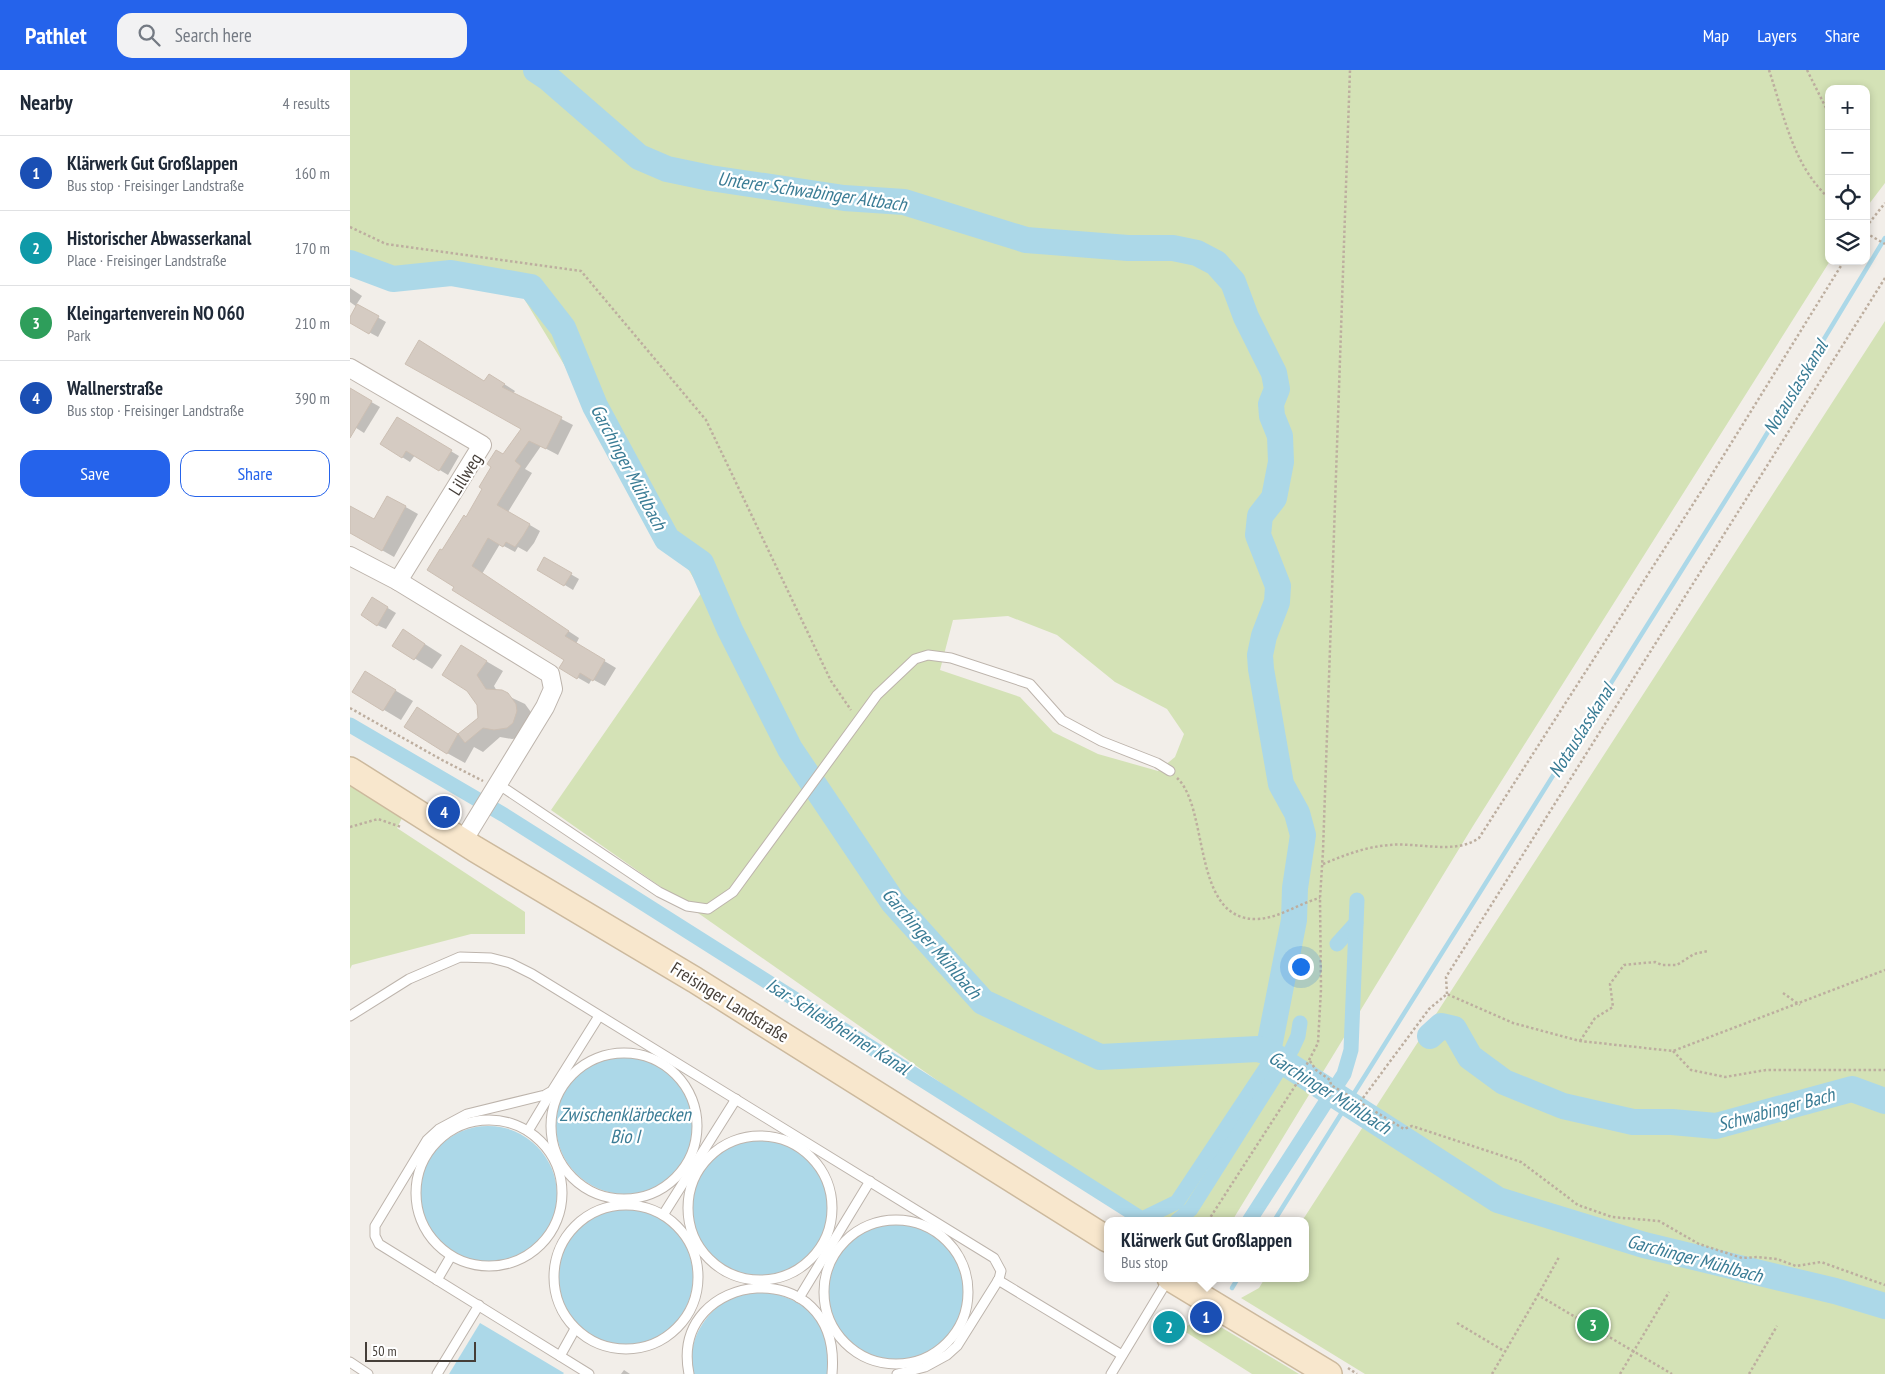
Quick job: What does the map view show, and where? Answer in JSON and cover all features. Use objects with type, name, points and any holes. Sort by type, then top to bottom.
[{"type":"main road","name":"Freisinger Landstraße","points":[[350,770],[463,841],[703,985],[1104,1237]]},
{"type":"main road","points":[[1176,1282],[1329,1374]]},
{"type":"street","name":"Lillweg","points":[[350,368],[482,445],[398,581]]},
{"type":"street","points":[[350,556],[398,581],[550,674],[553,689],[545,707],[463,841]]},
{"type":"lane","points":[[495,789],[659,892],[687,906],[708,909],[733,892],[877,695],[915,659],[928,655],[951,658],[1030,684],[1062,720],[1101,741],[1157,763],[1170,771]]},
{"type":"lane","points":[[350,1016],[409,979],[460,957],[491,958],[510,963],[532,974],[599,1016],[662,1059],[736,1099],[801,1143],[870,1181],[938,1228],[994,1258],[1001,1271],[998,1280],[957,1346],[947,1355],[897,1374]]},
{"type":"lane","points":[[528,1131],[557,1087],[599,1016]]},
{"type":"lane","points":[[589,1374],[575,1370],[560,1356],[379,1244],[375,1236],[378,1219],[427,1140],[439,1129],[467,1114],[545,1096],[580,1068],[601,1057],[623,1054],[662,1059],[684,1082],[694,1102],[698,1127],[694,1151],[693,1166],[688,1214],[699,1282],[693,1306],[680,1326],[660,1342],[636,1349],[612,1349],[590,1340],[575,1329],[559,1306],[553,1283],[555,1259],[564,1238],[580,1220],[601,1208],[642,1197],[665,1187],[693,1166],[715,1151],[735,1140],[758,1135],[782,1138],[801,1143],[820,1166],[831,1188],[833,1213],[828,1237],[830,1261],[823,1286],[825,1311],[834,1357],[832,1374]]},
{"type":"lane","points":[[557,1087],[551,1136],[557,1161],[559,1170],[562,1194],[558,1218],[548,1235],[530,1254],[507,1264],[483,1266],[451,1256],[438,1247],[424,1227],[416,1204],[418,1178],[427,1154],[445,1136],[466,1124],[488,1121],[511,1123],[528,1131],[549,1150],[557,1161],[573,1180],[586,1189],[647,1207],[663,1215],[724,1272],[747,1280],[760,1284],[778,1289],[799,1298],[813,1309],[854,1352],[877,1363],[900,1365],[924,1364],[947,1343],[957,1331],[966,1310],[968,1287],[963,1264],[951,1244],[938,1228],[912,1221],[889,1219],[865,1226],[814,1258],[795,1273],[760,1284],[742,1289],[720,1299],[711,1306],[699,1322],[689,1347],[689,1374]]},
{"type":"lane","points":[[663,1215],[736,1099]]},
{"type":"lane","points":[[407,1172],[418,1178]]},
{"type":"lane","points":[[799,1298],[870,1181]]},
{"type":"lane","points":[[548,1235],[561,1245]]},
{"type":"lane","points":[[437,1280],[451,1256]]},
{"type":"lane","points":[[998,1280],[1122,1355]]},
{"type":"lane","points":[[1111,1374],[1167,1282]]},
{"type":"lane","points":[[437,1374],[479,1305]]},
{"type":"lane","points":[[687,1314],[699,1322]]},
{"type":"lane","points":[[560,1356],[575,1329]]},
{"type":"lane","points":[[350,1362],[368,1374]]},
{"type":"path","points":[[1211,1217],[1308,1066],[1318,1043],[1320,1021],[1320,898],[1323,864],[1350,70]]},
{"type":"path","points":[[1769,70],[1798,159],[1816,187],[1825,195]]},
{"type":"path","points":[[1807,70],[1825,106]]},
{"type":"path","points":[[1870,222],[1885,203]]},
{"type":"path","points":[[350,227],[386,244],[581,271],[706,420],[831,681],[858,720]]},
{"type":"path","points":[[1870,235],[1885,244]]},
{"type":"path","points":[[1323,864],[1360,849],[1391,844],[1468,846],[1479,838],[1704,487],[1842,265]]},
{"type":"path","points":[[1447,994],[1446,977],[1885,278]]},
{"type":"path","points":[[350,708],[495,789]]},
{"type":"path","points":[[1170,771],[1182,782],[1189,797],[1203,858],[1213,885],[1226,908],[1244,918],[1260,919],[1274,916],[1304,902],[1320,898]]},
{"type":"path","points":[[350,827],[378,819],[402,827]]},
{"type":"path","points":[[1580,1041],[1595,1018],[1613,1007],[1610,984],[1624,965],[1655,962],[1662,965],[1677,964],[1694,954],[1708,951]]},
{"type":"path","points":[[1447,994],[1513,1023],[1580,1041],[1673,1051],[1800,1005],[1885,970]]},
{"type":"path","points":[[1783,993],[1800,1005]]},
{"type":"path","points":[[1360,1102],[1429,1009],[1447,994]]},
{"type":"path","points":[[1673,1051],[1691,1070],[1725,1077],[1766,1070],[1885,1070]]},
{"type":"path","points":[[1310,1061],[1316,1070],[1330,1080],[1331,1085],[1404,1129],[1412,1126],[1521,1162],[1578,1205],[1612,1217],[1659,1221],[1699,1244],[1742,1258],[1777,1259],[1796,1266],[1821,1262],[1885,1285]]},
{"type":"path","points":[[1297,1083],[1310,1083],[1354,1111]]},
{"type":"path","points":[[1492,1374],[1559,1257]]},
{"type":"path","points":[[1620,1374],[1669,1292]]},
{"type":"path","points":[[1538,1295],[1672,1374]]},
{"type":"path","points":[[1457,1323],[1504,1351]]},
{"type":"path","points":[[1749,1374],[1778,1326]]},
{"type":"green space","points":[[350,70],[1885,70],[1885,183],[1870,203],[1870,85],[1825,85],[1825,265],[1827,265],[1473,826],[1234,1217],[1132,1217],[551,810],[702,592],[517,287],[350,264]],"holes":[[[1008,616],[1057,635],[1115,682],[1167,709],[1184,734],[1175,757],[1158,771],[1098,754],[1053,732],[1020,697],[940,670],[953,620]]]},
{"type":"green space","points":[[1885,321],[1885,1374],[1365,1374],[1241,1298],[1259,1288],[1263,1282],[1309,1282],[1309,1217],[1305,1217]]},
{"type":"green space","points":[[350,782],[402,818],[397,828],[525,912],[525,934],[471,934],[352,965],[350,969]]},
{"type":"green space","points":[[1204,1317],[1299,1374],[1252,1374],[1181,1329]]},
{"type":"water","name":"Zwischenklärbecken Bio I","points":[[625,1056],[651,1061],[674,1076],[689,1099],[694,1125],[689,1151],[674,1174],[651,1189],[625,1194],[599,1189],[576,1174],[561,1151],[556,1125],[561,1099],[576,1076],[599,1061]]},
{"type":"water","name":"Zwischenklärbecken Bio I","points":[[488,1126],[514,1131],[537,1146],[552,1169],[557,1195],[552,1221],[537,1244],[514,1259],[488,1264],[462,1259],[439,1244],[424,1221],[419,1195],[424,1169],[439,1146],[462,1131]]},
{"type":"water","name":"Zwischenklärbecken Bio I","points":[[761,1139],[787,1144],[810,1159],[825,1182],[830,1208],[825,1234],[810,1257],[787,1272],[761,1277],[735,1272],[712,1257],[697,1234],[692,1208],[697,1182],[712,1159],[735,1144]]},
{"type":"water","points":[[624,1208],[650,1213],[673,1228],[688,1251],[693,1277],[688,1303],[673,1326],[650,1341],[624,1346],[598,1341],[575,1326],[560,1303],[555,1277],[560,1251],[575,1228],[598,1213]]},
{"type":"water","points":[[896,1223],[922,1228],[945,1243],[960,1266],[965,1292],[960,1318],[945,1341],[922,1356],[896,1361],[870,1356],[847,1341],[832,1318],[827,1292],[832,1266],[847,1243],[870,1228]]},
{"type":"water","points":[[761,1291],[792,1300],[810,1311],[817,1319],[827,1338],[829,1374],[694,1374],[692,1349],[701,1327],[708,1317],[726,1300],[737,1295]]},
{"type":"water","points":[[480,1323],[564,1373],[449,1374]]},
{"type":"building","points":[[357,304],[379,316],[369,334],[350,323],[350,317]]},
{"type":"building","points":[[419,340],[484,381],[489,374],[505,384],[502,387],[562,417],[546,449],[529,441],[515,461],[521,466],[497,505],[530,524],[523,536],[515,547],[506,542],[503,547],[488,538],[472,566],[569,631],[565,636],[605,660],[593,681],[580,673],[577,679],[559,668],[564,660],[452,590],[454,587],[427,570],[464,515],[466,517],[482,489],[479,487],[491,467],[487,464],[496,450],[503,454],[521,429],[405,364]]},
{"type":"building","points":[[350,388],[372,401],[350,438]]},
{"type":"building","points":[[397,417],[452,450],[439,471],[406,451],[402,458],[380,444]]},
{"type":"building","points":[[387,496],[406,506],[382,551],[350,533],[350,506],[374,519]]},
{"type":"building","points":[[544,557],[572,573],[564,586],[537,570]]},
{"type":"building","points":[[372,597],[388,607],[377,626],[361,615]]},
{"type":"building","points":[[403,629],[425,644],[414,660],[392,646]]},
{"type":"building","points":[[461,645],[487,661],[477,675],[486,689],[502,690],[508,693],[516,704],[517,711],[513,723],[507,728],[494,730],[483,728],[465,743],[458,734],[478,718],[477,705],[467,691],[442,675]]},
{"type":"building","points":[[365,671],[396,690],[383,711],[352,692]]},
{"type":"building","points":[[417,707],[458,734],[447,754],[404,727]]},
{"type":"waterway","name":"Unterer Schwabinger Altbach","points":[[536,70],[548,78],[639,157],[667,169],[710,178],[844,198],[904,202],[1026,240],[1128,248],[1173,248],[1197,253],[1216,263],[1233,282],[1246,317],[1274,373],[1277,389],[1271,404],[1272,416],[1280,436],[1281,462],[1274,498],[1260,516],[1258,535],[1278,586],[1277,602],[1264,636],[1260,655],[1281,784],[1297,813],[1303,835],[1295,888],[1294,920],[1268,1052]]},
{"type":"waterway","name":"Notauslasskanal","points":[[1277,1217],[1757,450],[1885,238]]},
{"type":"waterway","name":"Garchinger Mühlbach","points":[[350,263],[393,279],[451,273],[531,287],[563,328],[595,406],[667,539],[701,563],[730,630],[790,749],[893,902],[983,1002],[1100,1057],[1258,1049],[1268,1052],[1498,1200],[1644,1245],[1835,1291],[1885,1306]]},
{"type":"waterway","name":"Isar-Schleißheimer Kanal","points":[[350,725],[504,815],[1139,1217]]},
{"type":"waterway","points":[[1252,1217],[1344,1074],[1351,1050],[1357,900]]},
{"type":"waterway","points":[[1337,944],[1356,923]]},
{"type":"waterway","points":[[1182,1217],[1191,1209],[1292,1049],[1298,1036],[1300,1023]]},
{"type":"waterway","name":"Schwabinger Bach","points":[[1430,1036],[1441,1026],[1454,1029],[1470,1057],[1504,1082],[1563,1106],[1633,1122],[1672,1122],[1716,1126],[1852,1089],[1885,1101]]},
{"type":"waterway","points":[[1292,1049],[1295,1059],[1294,1068]]},
{"type":"waterway","name":"Isar-Schleißheimer Kanal","points":[[1146,1217],[1177,1202],[1274,1056]]},
{"type":"waterway","points":[[1322,1086],[1329,1083],[1338,1084]]},
{"type":"waterway","name":"Notauslasskanal","points":[[1232,1288],[1236,1282]]},
{"type":"place","name":"Wallnerstraße","points":[[444,812]]},
{"type":"place","name":"Klärwerk Gut Großlappen","points":[[1206,1317]]},
{"type":"place","name":"Kleingartenverein NO 060","points":[[1593,1325]]},
{"type":"place","name":"Historischer Abwasserkanal","points":[[1169,1327]]}]
